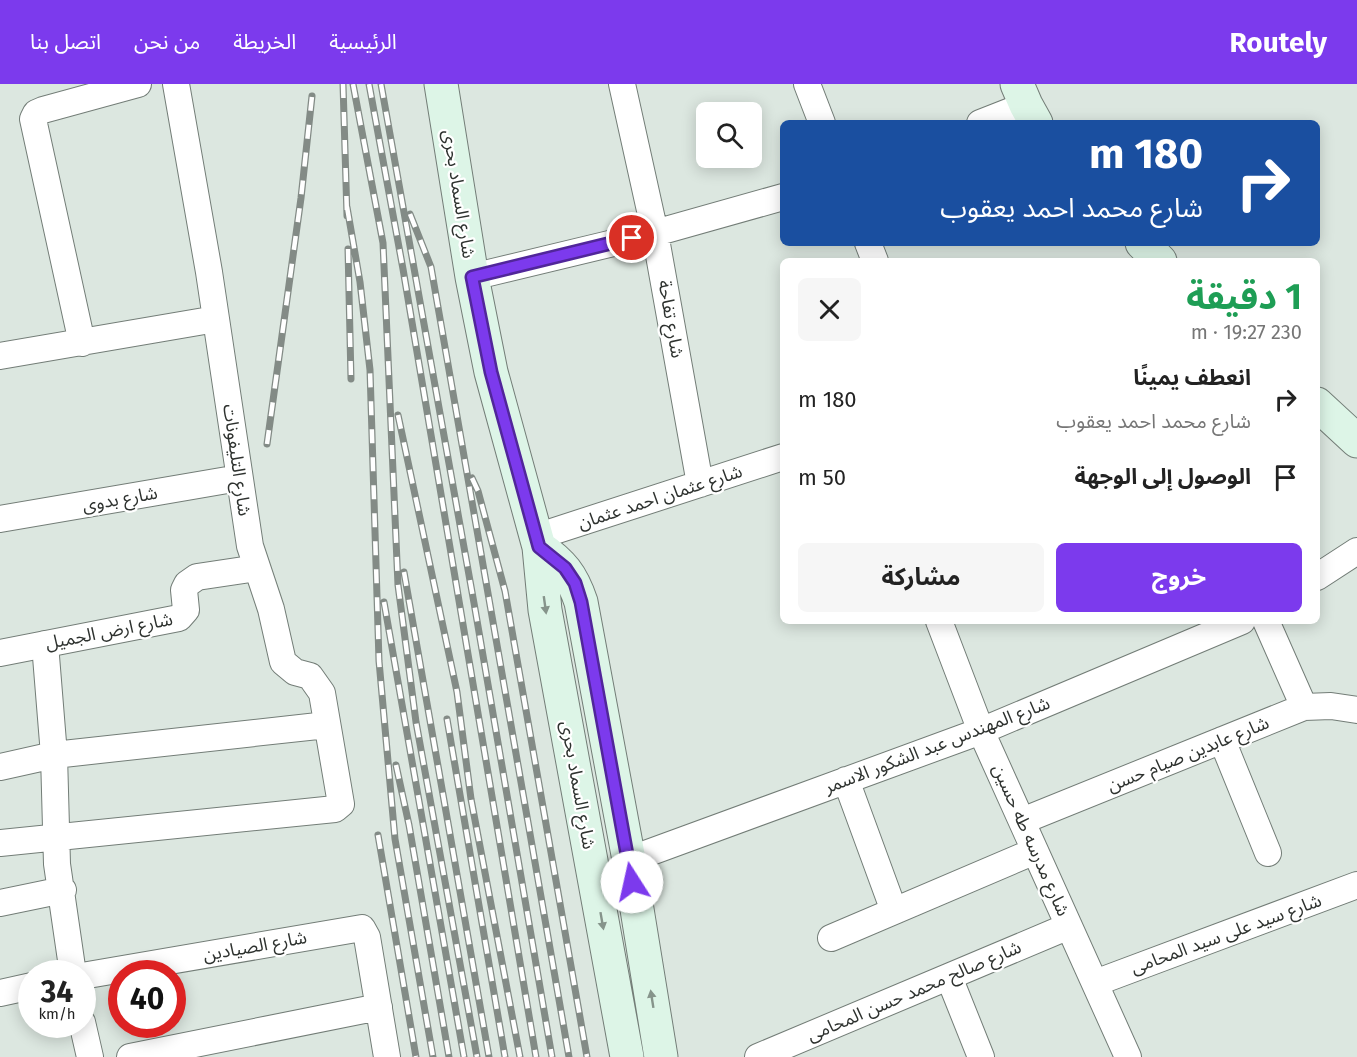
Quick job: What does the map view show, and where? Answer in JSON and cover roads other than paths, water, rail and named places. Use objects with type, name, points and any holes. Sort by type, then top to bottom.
[{"type":"street","points":[[82,343],[33,119],[36,113],[43,110],[138,84]]},
{"type":"street","name":"شارع التليفونات","points":[[56,837],[336,809],[341,802],[322,693],[310,676],[296,672],[283,662],[271,609],[250,546],[216,320],[176,84]]},
{"type":"street","name":"شارع السماد بحرى","points":[[441,84],[472,277],[491,372],[538,542],[545,610],[627,1057]]},
{"type":"street","name":"شارع تفاحة","points":[[622,84],[655,233],[700,484]]},
{"type":"street","points":[[807,84],[821,120]]},
{"type":"street","points":[[987,120],[1026,104]]},
{"type":"street","points":[[472,277],[655,233],[780,198]]},
{"type":"street","points":[[1145,246],[1157,258]]},
{"type":"street","points":[[0,356],[216,320]]},
{"type":"street","points":[[1320,407],[1357,441]]},
{"type":"street","name":"شارع عثمان احمد عثمان","points":[[538,542],[780,458]]},
{"type":"street","name":"شارع بدوى","points":[[0,519],[239,478]]},
{"type":"street","name":"شارع السماد بحرى","points":[[538,542],[565,568],[575,583],[581,602],[661,1057]]},
{"type":"street","points":[[1320,575],[1357,551]]},
{"type":"street","name":"شارع ارض الجميل","points":[[0,653],[179,618],[186,610],[184,590],[191,580],[197,577],[257,568]]},
{"type":"street","name":"شارع مدرسه طه حسين","points":[[940,624],[981,731],[1128,1057]]},
{"type":"street","name":"شارع المهندس عبد الشكور الاسمر","points":[[628,860],[981,731],[1235,624]]},
{"type":"street","points":[[1267,624],[1304,707]]},
{"type":"street","points":[[45,644],[54,755],[57,864],[63,890],[71,960]]},
{"type":"street","name":"شارع عابدين صيام حسن","points":[[1022,821],[1304,707],[1331,706],[1357,710]]},
{"type":"street","points":[[0,767],[54,755],[327,725]]},
{"type":"street","points":[[1222,740],[1268,853]]},
{"type":"street","points":[[846,780],[894,911]]},
{"type":"street","points":[[0,843],[56,837]]},
{"type":"street","points":[[831,938],[1035,851]]},
{"type":"street","name":"شارع سيد على سيد المحامى","points":[[1095,983],[1357,885]]},
{"type":"street","points":[[0,903],[63,890]]},
{"type":"street","name":"شارع صالح محمد حسن المحامى","points":[[758,1057],[1069,926]]},
{"type":"street","name":"شارع الصيادين","points":[[96,974],[362,928],[366,932],[379,1007]]},
{"type":"street","points":[[949,976],[981,1057]]},
{"type":"street","points":[[0,993],[18,989]]},
{"type":"street","points":[[130,1057],[379,1007],[387,1057]]},
{"type":"street","points":[[86,1038],[90,1057]]},
{"type":"railway","points":[[343,84],[347,216]]},
{"type":"railway","points":[[353,84],[383,243],[398,585],[416,722],[477,1057]]},
{"type":"railway","points":[[369,84],[403,269],[536,1057]]},
{"type":"railway","points":[[381,84],[552,1057]]},
{"type":"railway","points":[[267,444],[301,198],[312,96]]},
{"type":"railway","points":[[347,207],[360,282],[370,370],[379,661],[395,839],[433,1057]]},
{"type":"railway","points":[[410,214],[431,267],[569,1057]]},
{"type":"railway","points":[[348,249],[351,379]]},
{"type":"railway","points":[[398,415],[457,692],[471,799],[520,1057]]},
{"type":"railway","points":[[472,478],[478,491],[505,591],[587,1057]]},
{"type":"railway","points":[[404,572],[489,1057]]},
{"type":"railway","points":[[384,602],[464,1057]]},
{"type":"railway","points":[[447,719],[505,1057]]},
{"type":"railway","points":[[396,765],[409,825],[449,1057]]},
{"type":"railway","points":[[378,835],[416,1057]]}]
